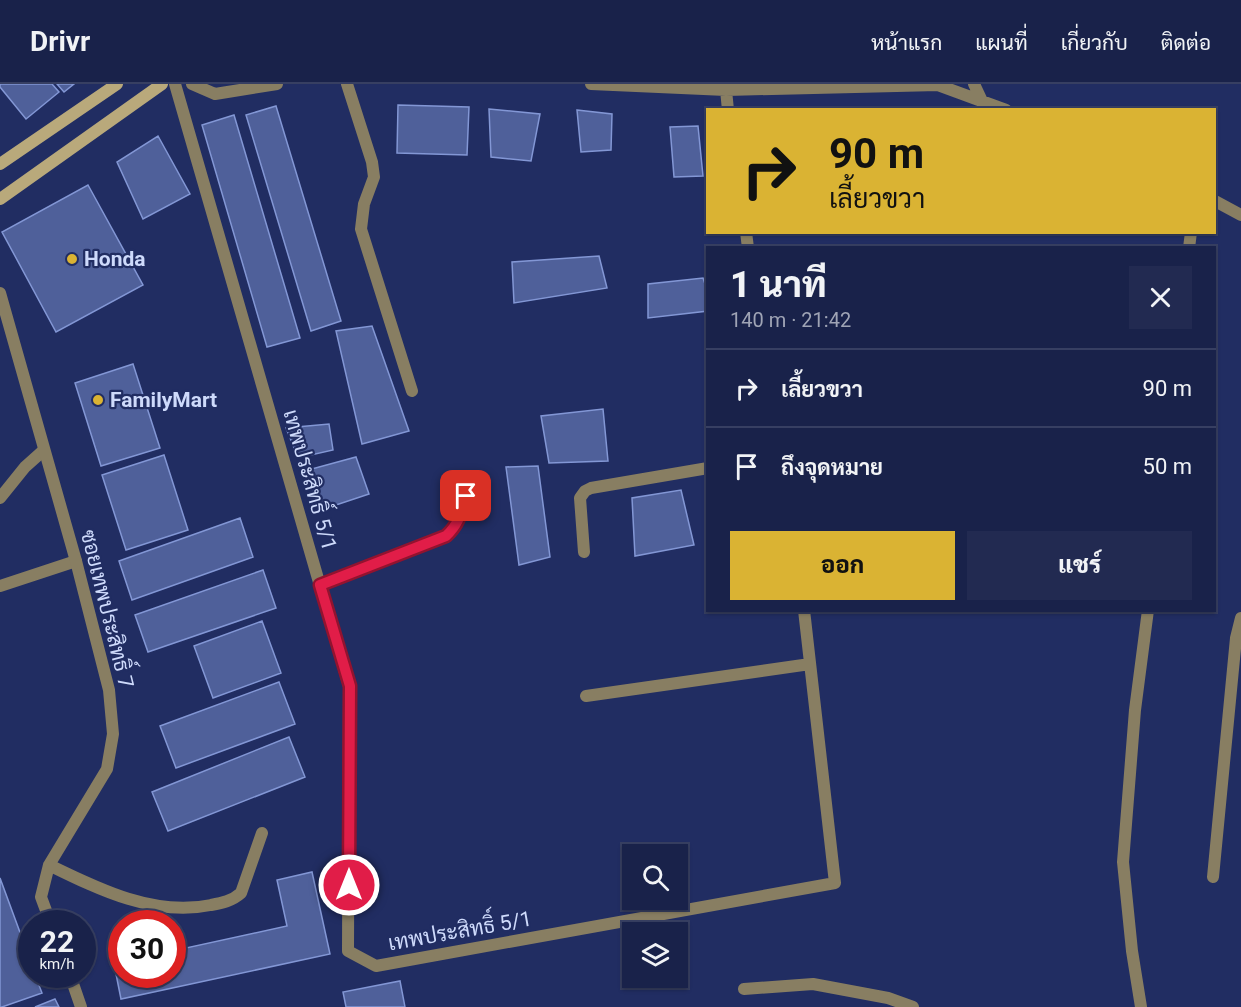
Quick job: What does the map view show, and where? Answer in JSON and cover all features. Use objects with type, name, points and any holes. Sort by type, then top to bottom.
[{"type":"main road","points":[[0,164],[117,84]]},
{"type":"main road","points":[[0,199],[162,84]]},
{"type":"street","name":"เทพประสิทธิ์ 5/1","points":[[175,84],[350,686],[348,951],[376,966],[835,884],[804,612]]},
{"type":"street","points":[[192,84],[215,94],[277,84]]},
{"type":"street","points":[[347,84],[372,162],[374,177],[364,204],[361,230],[412,392]]},
{"type":"street","points":[[591,84],[726,90],[938,85],[1001,108]]},
{"type":"street","points":[[974,84],[982,101]]},
{"type":"street","points":[[726,90],[728,108]]},
{"type":"street","points":[[1216,202],[1241,215]]},
{"type":"street","name":"ซอยเทพประสิทธิ์ 7","points":[[0,293],[76,561],[109,690],[113,734],[106,770],[49,865],[41,897],[46,910]]},
{"type":"street","points":[[0,498],[25,467],[44,450]]},
{"type":"street","points":[[584,552],[580,498],[585,491],[591,488],[706,468]]},
{"type":"street","points":[[320,585],[446,536],[454,529],[460,518],[466,496]]},
{"type":"street","points":[[0,586],[76,561]]},
{"type":"street","points":[[1141,1007],[1132,951],[1123,862],[1135,710],[1148,612]]},
{"type":"street","points":[[1213,878],[1236,638],[1241,618]]},
{"type":"street","points":[[586,696],[810,664]]},
{"type":"street","points":[[49,865],[88,884],[150,906],[199,908],[236,898],[241,893],[262,833]]},
{"type":"street","points":[[744,989],[813,984],[888,998],[913,1007]]},
{"type":"street","points":[[74,988],[81,1007]]},
{"type":"building","points":[[0,84],[52,84],[59,92],[26,119]]},
{"type":"building","points":[[57,84],[74,84],[64,92]]},
{"type":"building","points":[[398,105],[469,107],[467,155],[397,153]]},
{"type":"building","points":[[276,106],[341,321],[311,331],[246,115]]},
{"type":"building","points":[[489,109],[540,114],[531,161],[491,157]]},
{"type":"building","points":[[577,110],[612,114],[611,150],[581,152]]},
{"type":"building","points":[[234,115],[300,338],[267,347],[202,125]]},
{"type":"building","points":[[698,126],[703,176],[674,177],[670,127]]},
{"type":"building","points":[[158,136],[190,194],[143,219],[117,162]]},
{"type":"building","name":"Honda","points":[[88,185],[143,285],[56,332],[2,232]]},
{"type":"building","points":[[599,256],[607,288],[514,303],[512,262]]},
{"type":"building","points":[[703,278],[706,287],[706,311],[648,318],[648,284]]},
{"type":"building","points":[[372,326],[409,431],[362,444],[336,331]]},
{"type":"building","points":[[133,364],[160,448],[101,466],[75,383]]},
{"type":"building","points":[[603,409],[608,461],[549,463],[541,416]]},
{"type":"building","points":[[329,424],[333,450],[298,458],[286,428]]},
{"type":"building","points":[[164,455],[188,530],[126,550],[102,475]]},
{"type":"building","points":[[356,457],[369,494],[318,511],[308,470]]},
{"type":"building","points":[[538,466],[550,557],[519,565],[506,467]]},
{"type":"building","points":[[681,490],[694,545],[635,556],[632,498]]},
{"type":"building","points":[[240,518],[253,557],[132,600],[119,561]]},
{"type":"building","points":[[263,570],[276,608],[148,652],[135,615]]},
{"type":"building","points":[[262,621],[281,673],[213,698],[194,646]]},
{"type":"building","points":[[279,682],[295,724],[176,768],[160,726]]},
{"type":"building","points":[[289,737],[305,777],[168,831],[152,792]]},
{"type":"building","points":[[312,872],[330,954],[186,985],[186,948],[287,926],[277,880]]},
{"type":"building","points":[[0,878],[18,927],[18,988],[40,988],[42,993],[0,1007]]},
{"type":"building","points":[[400,981],[405,1007],[346,1007],[343,992]]},
{"type":"building","points":[[119,988],[172,988],[121,999]]},
{"type":"building","points":[[55,999],[59,1007],[35,1007]]},
{"type":"place","name":"Honda","points":[[72,259]]},
{"type":"place","name":"FamilyMart","points":[[98,400]]},
{"type":"route","points":[[349,885],[350,686],[320,585],[446,536],[454,529],[460,518],[466,496]]}]
